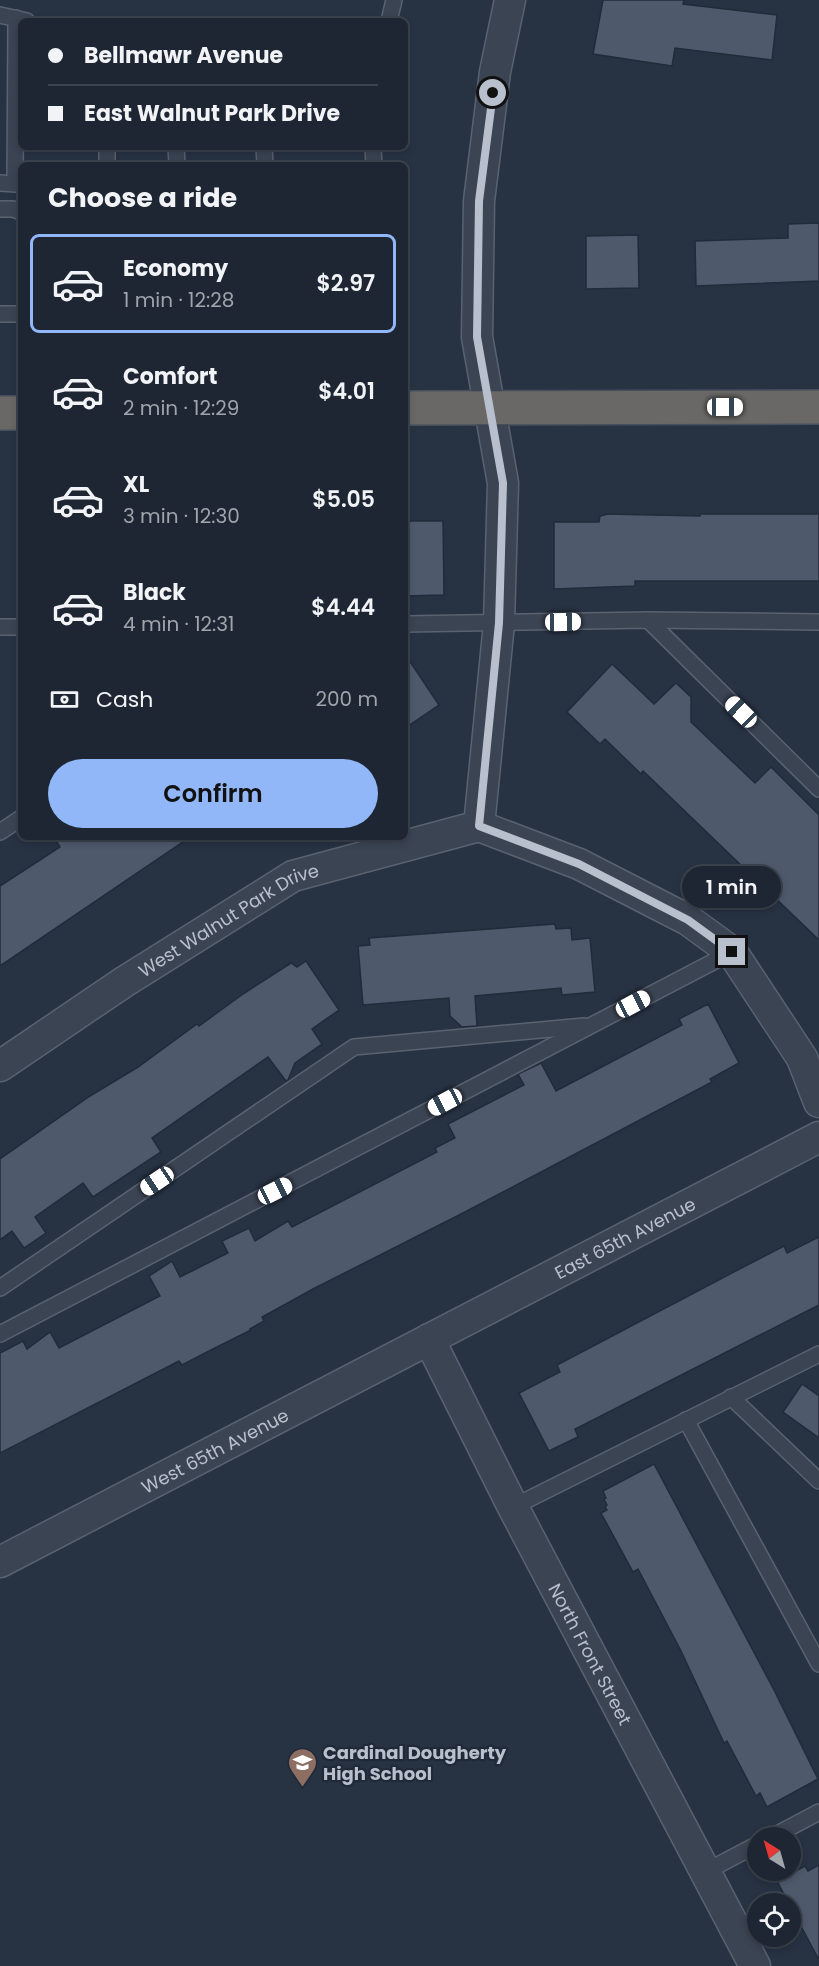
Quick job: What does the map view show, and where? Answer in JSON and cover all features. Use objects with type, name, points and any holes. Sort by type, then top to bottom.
[{"type":"highway","points":[[408,408],[819,407]]},
{"type":"highway","points":[[0,413],[18,413]]},
{"type":"street","points":[[510,0],[495,72],[479,201],[477,337],[503,483],[499,623],[479,826],[579,864],[688,920],[732,952],[802,1058],[819,1102]]},
{"type":"street","name":"West Walnut Park Drive","points":[[0,1066],[124,982],[293,876],[479,826]]},
{"type":"street","name":"East 65th Avenue","points":[[429,1339],[819,1137]]},
{"type":"street","name":"North Front Street","points":[[429,1339],[513,1507],[755,1966]]},
{"type":"street","name":"West 65th Avenue","points":[[0,1562],[429,1339]]},
{"type":"lane","points":[[390,18],[394,0]]},
{"type":"lane","points":[[0,15],[18,19]]},
{"type":"lane","points":[[12,184],[18,86]]},
{"type":"lane","points":[[0,210],[18,211]]},
{"type":"lane","points":[[0,314],[18,314]]},
{"type":"lane","points":[[648,620],[819,789]]},
{"type":"lane","points":[[408,624],[648,620],[819,622]]},
{"type":"lane","points":[[0,627],[18,627]]},
{"type":"lane","points":[[0,832],[18,820]]},
{"type":"lane","points":[[0,1334],[732,952]]},
{"type":"lane","points":[[0,1288],[354,1047],[593,1025]]},
{"type":"lane","points":[[513,1507],[819,1354]]},
{"type":"lane","points":[[731,1397],[819,1481]]},
{"type":"lane","points":[[686,1420],[819,1664]]},
{"type":"lane","points":[[791,1827],[819,1812]]},
{"type":"lane","points":[[705,1872],[747,1850]]},
{"type":"building","points":[[603,0],[684,0],[683,4],[777,15],[772,60],[675,48],[672,66],[593,54]]},
{"type":"building","points":[[819,223],[819,281],[696,286],[695,241],[788,238],[788,224]]},
{"type":"building","points":[[638,235],[639,288],[586,289],[586,236]]},
{"type":"building","points":[[605,514],[700,516],[700,514],[819,514],[819,581],[635,581],[635,586],[554,589],[554,522],[599,522],[600,516]]},
{"type":"building","points":[[410,521],[443,521],[444,595],[408,596]]},
{"type":"building","points":[[408,658],[439,705],[408,726]]},
{"type":"building","points":[[612,664],[654,704],[676,683],[691,697],[691,722],[755,783],[771,767],[819,815],[819,940],[643,771],[641,774],[605,739],[600,744],[567,712]]},
{"type":"building","points":[[56,840],[186,840],[0,966],[0,886],[60,847]]},
{"type":"building","points":[[555,924],[556,929],[571,928],[572,940],[590,938],[595,992],[562,995],[561,988],[475,996],[477,1026],[462,1027],[450,1016],[449,998],[363,1005],[358,946],[370,945],[369,938]]},
{"type":"building","points":[[306,961],[339,1010],[312,1029],[322,1044],[295,1063],[288,1080],[286,1081],[268,1057],[152,1138],[161,1152],[93,1197],[83,1183],[35,1217],[46,1233],[24,1248],[12,1231],[0,1240],[0,1159],[243,994],[291,963],[297,967]]},
{"type":"building","points":[[708,1004],[739,1063],[710,1079],[712,1082],[313,1289],[262,1317],[264,1321],[251,1330],[182,1365],[179,1361],[0,1453],[0,1353],[23,1341],[27,1349],[50,1332],[59,1348],[160,1296],[149,1276],[172,1261],[180,1277],[228,1253],[222,1241],[249,1228],[255,1241],[288,1221],[292,1227],[437,1152],[435,1148],[455,1138],[448,1124],[524,1085],[518,1074],[541,1063],[556,1091],[682,1025],[679,1019]]},
{"type":"building","points":[[819,1237],[819,1305],[575,1429],[578,1437],[549,1451],[519,1393],[560,1372],[557,1365],[751,1263],[784,1246],[787,1253]]},
{"type":"building","points":[[802,1384],[819,1396],[819,1438],[783,1412]]},
{"type":"building","points":[[654,1464],[773,1688],[818,1779],[767,1807],[760,1793],[756,1796],[727,1741],[724,1743],[681,1651],[638,1569],[633,1572],[601,1513],[607,1510],[603,1491]]},
{"type":"building","points":[[819,1865],[819,1960],[801,1926],[801,1893],[783,1893],[777,1881],[801,1881],[801,1868],[805,1866],[808,1871]]},
{"type":"place","name":"Cardinal Dougherty High School","points":[[302,1788]]},
{"type":"route","points":[[493,93],[479,201],[477,337],[503,483],[499,623],[479,826],[579,864],[688,920],[732,952]]}]
